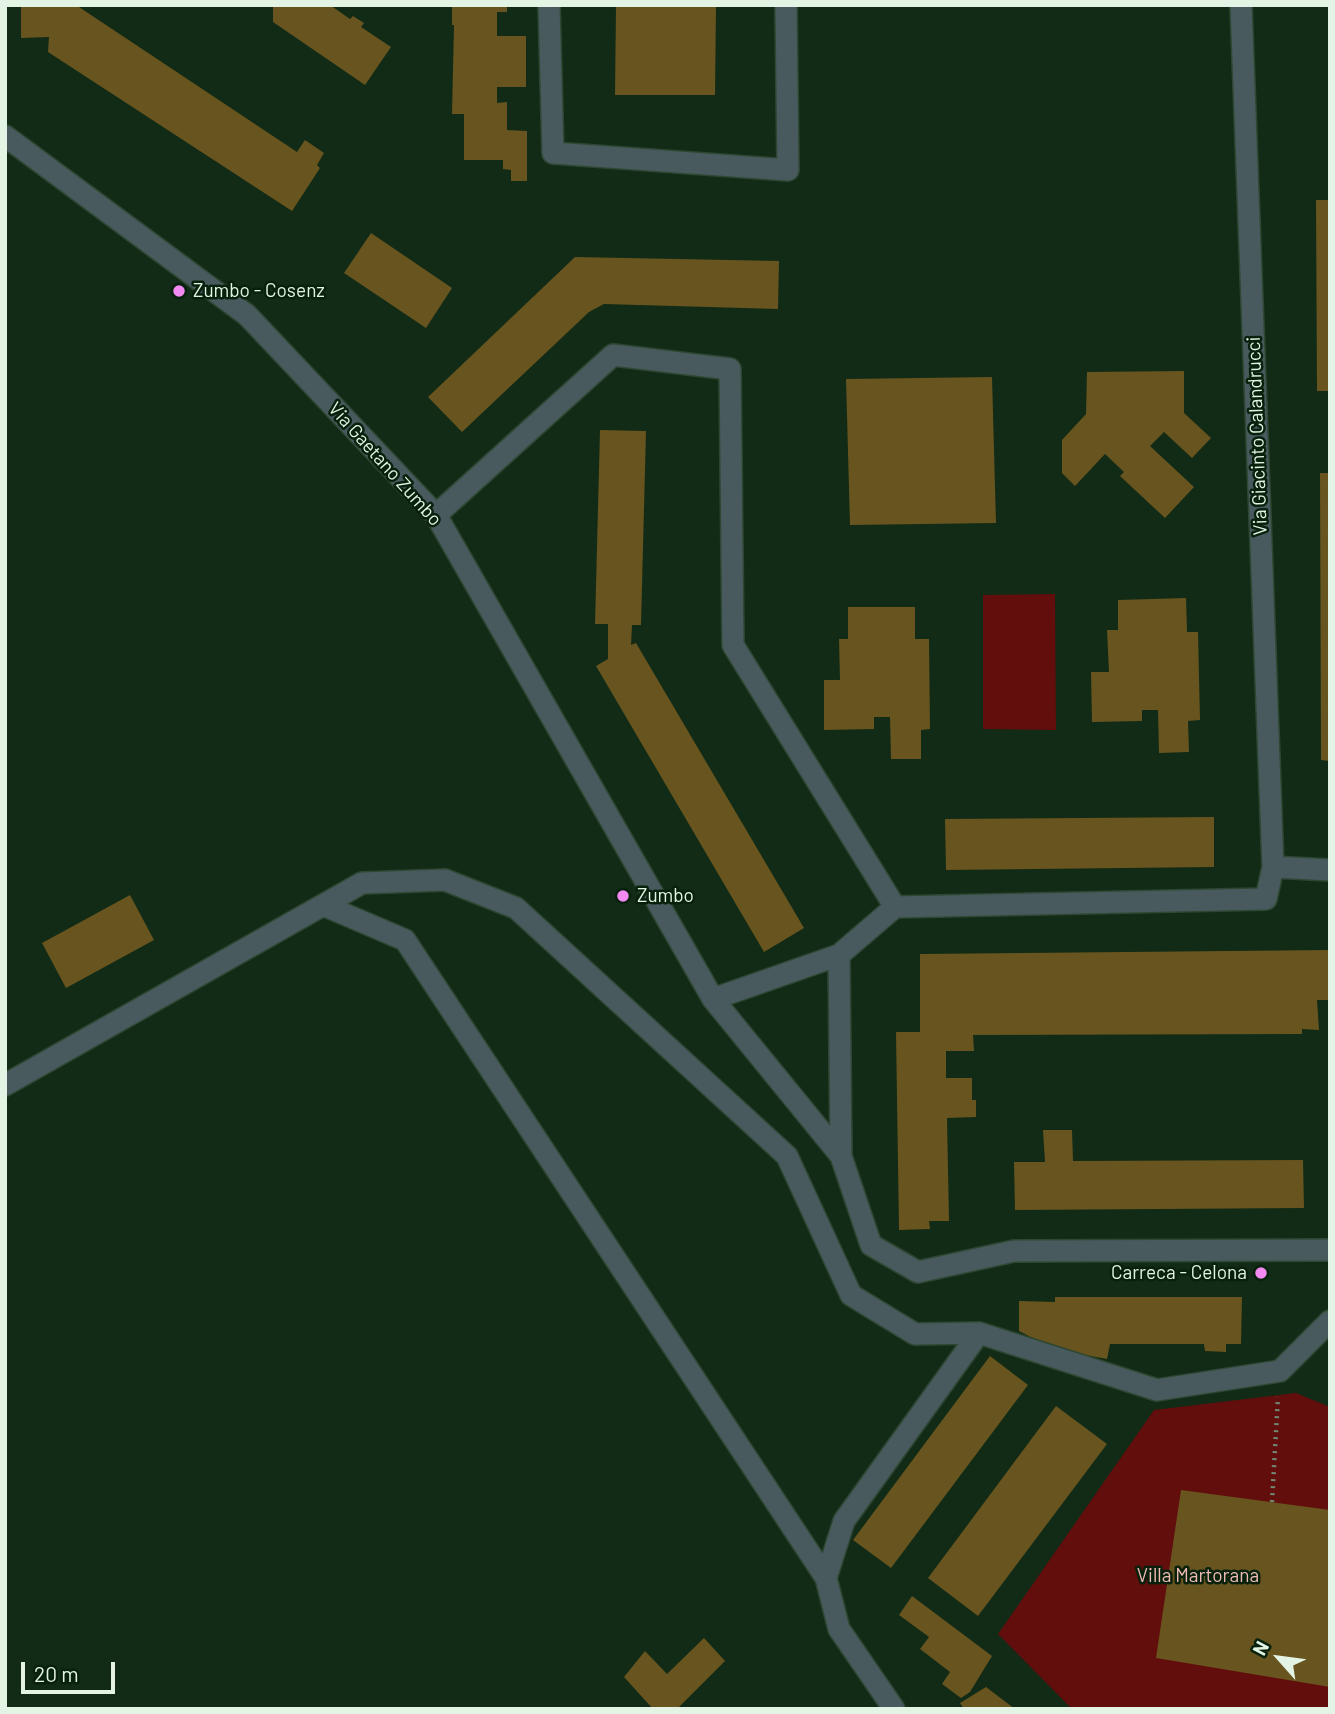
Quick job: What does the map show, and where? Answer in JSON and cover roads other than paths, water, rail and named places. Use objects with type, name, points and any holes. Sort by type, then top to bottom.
[{"type":"street","points":[[549,5],[552,153],[788,170],[786,5]]},
{"type":"street","name":"Via Giacinto Calandrucci","points":[[895,907],[1266,899],[1273,867],[1241,5]]},
{"type":"street","name":"Via Gaetano Zumbo","points":[[5,136],[247,315],[436,514],[713,999],[841,1156]]},
{"type":"street","points":[[436,514],[614,355],[730,369],[733,645],[895,907],[839,954],[713,999]]},
{"type":"street","points":[[1273,867],[1330,870]]},
{"type":"street","points":[[5,1085],[362,883],[445,880],[516,908],[787,1156],[851,1295],[915,1334],[979,1334],[1157,1390],[1280,1371],[1330,1321]]},
{"type":"street","points":[[323,905],[405,940],[826,1578],[839,1629],[894,1709]]},
{"type":"street","points":[[839,954],[841,1156],[871,1245],[918,1272],[1014,1251],[1330,1250]]},
{"type":"street","points":[[826,1578],[844,1521],[979,1334]]},
{"type":"place","name":"Zumbo - Cosenz","points":[[179,291]]},
{"type":"place","name":"Zumbo","points":[[623,896]]},
{"type":"place","name":"Carreca - Celona","points":[[1261,1273]]},
{"type":"park label","name":"Villa Martorana","points":[[1198,1576]]}]
